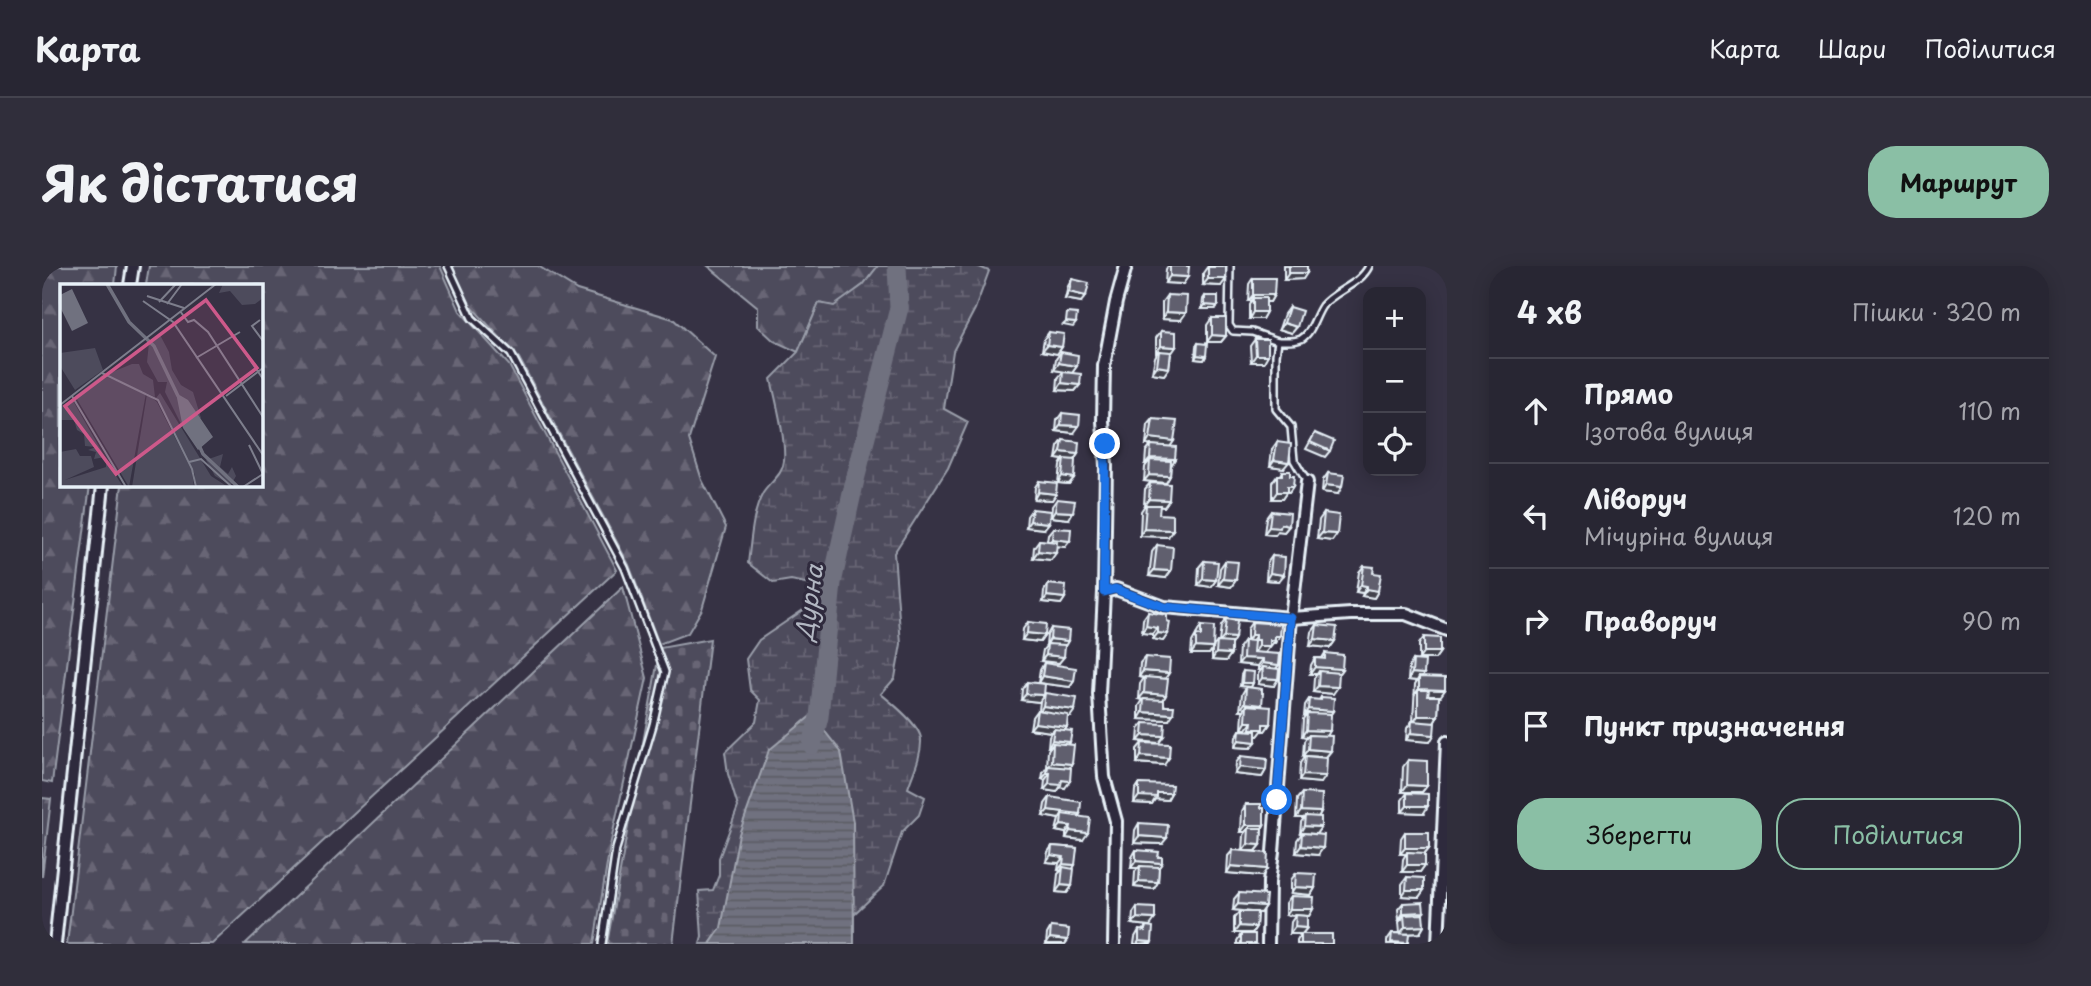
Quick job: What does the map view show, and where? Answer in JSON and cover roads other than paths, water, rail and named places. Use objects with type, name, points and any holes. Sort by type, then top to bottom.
[{"type":"street","points":[[130,284],[133,266]]},
{"type":"street","points":[[1114,944],[1116,821],[1104,777],[1099,694],[1106,466],[1103,421],[1104,366],[1126,266]]},
{"type":"street","points":[[1268,944],[1269,882],[1291,618],[1307,482]]},
{"type":"street","points":[[55,944],[103,486]]},
{"type":"street","points":[[1104,592],[1115,589],[1164,607],[1291,618],[1406,614],[1447,630]]},
{"type":"street","points":[[1438,944],[1447,742]]},
{"type":"lane","points":[[448,266],[472,318],[511,354],[625,568],[665,672],[653,725],[616,849],[602,944]]},
{"type":"lane","points":[[1230,266],[1228,325],[1233,331],[1251,331],[1278,341],[1290,342],[1302,338],[1329,299],[1364,274],[1369,266]]},
{"type":"lane","points":[[1278,341],[1276,409],[1291,427],[1294,460],[1307,482]]},
{"type":"water","points":[[812,715],[841,752],[853,822],[854,944],[710,944],[721,928],[739,834],[769,750]]},
{"type":"waterway","name":"Дурна","points":[[812,745],[819,717],[832,583],[899,308],[897,266]]}]
